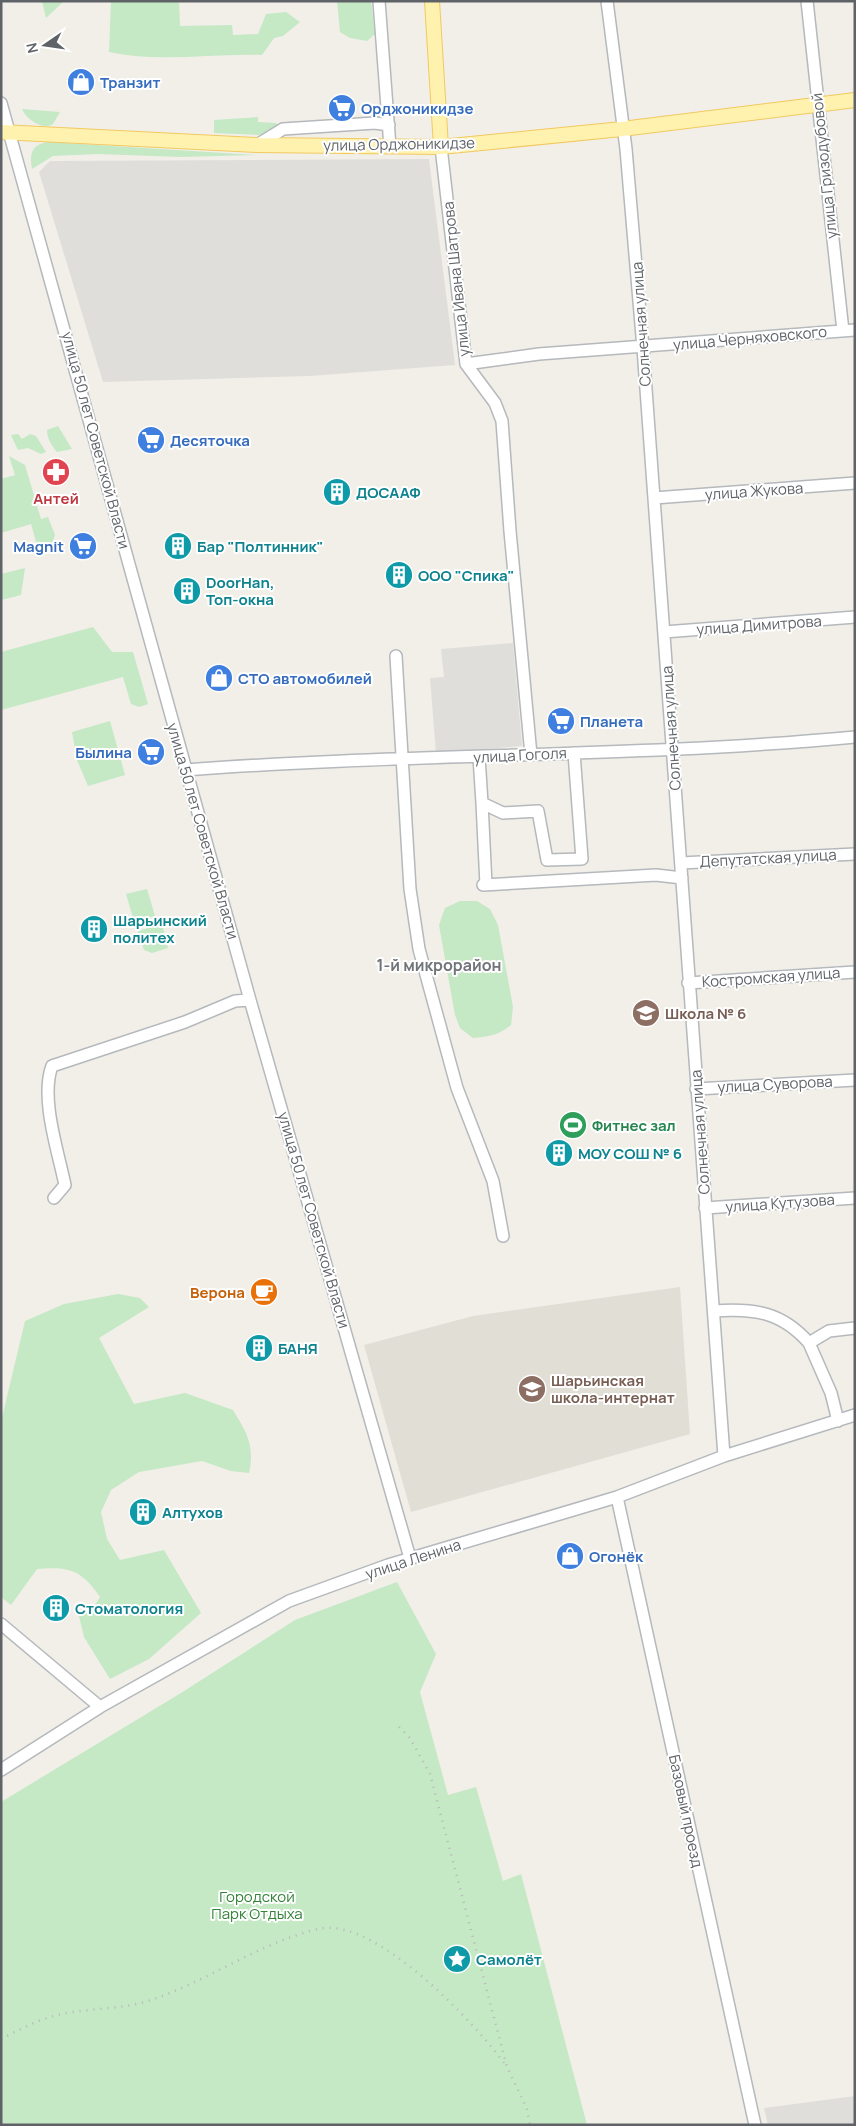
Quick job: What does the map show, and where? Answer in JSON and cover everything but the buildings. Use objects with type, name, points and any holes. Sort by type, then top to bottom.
[{"type":"main road","name":"улица Ивана Шатрова","points":[[432,1],[441,146]]},
{"type":"main road","name":"улица Орджоникидзе","points":[[6,132],[257,145],[441,146],[622,129],[855,100]]},
{"type":"street","points":[[379,1],[390,146]]},
{"type":"street","name":"Солнечная улица","points":[[607,1],[626,149],[643,348],[724,1456]]},
{"type":"street","name":"улица Гризодубовой","points":[[807,1],[817,104],[849,330]]},
{"type":"street","name":"улица 50 лет Советской Власти","points":[[1,102],[6,132],[185,770],[410,1558]]},
{"type":"street","points":[[257,145],[283,129],[375,123],[388,125]]},
{"type":"street","name":"улица Ивана Шатрова","points":[[441,146],[466,364],[495,403],[502,421],[510,531],[532,755]]},
{"type":"street","name":"улица Черняховского","points":[[466,364],[539,354],[643,348],[849,330]]},
{"type":"street","name":"улица Жукова","points":[[654,498],[855,483]]},
{"type":"street","name":"улица Димитрова","points":[[664,632],[855,617]]},
{"type":"street","points":[[396,656],[404,760],[410,889],[419,949],[457,1088],[493,1181],[502,1236]]},
{"type":"street","name":"улица Гоголя","points":[[185,770],[276,763],[479,758],[673,749],[855,737]]},
{"type":"street","points":[[482,803],[503,813],[538,811],[547,860],[582,859],[574,753]]},
{"type":"street","points":[[479,758],[485,885],[656,874],[682,878]]},
{"type":"street","name":"Депутатская улица","points":[[681,863],[855,854]]},
{"type":"street","name":"Костромская улица","points":[[688,983],[855,972]]},
{"type":"street","points":[[54,1198],[65,1185],[48,1096],[48,1077],[52,1066],[185,1022],[235,1001],[250,1000]]},
{"type":"street","name":"улица Суворова","points":[[696,1089],[855,1080]]},
{"type":"street","name":"улица Кутузова","points":[[705,1208],[855,1198]]},
{"type":"street","points":[[714,1311],[749,1311],[780,1318],[795,1326],[809,1343],[830,1393],[838,1421]]},
{"type":"street","points":[[809,1343],[829,1331],[855,1328]]},
{"type":"street","name":"улица Ленина","points":[[1,1770],[100,1707],[289,1601],[410,1558],[617,1497],[724,1456],[855,1416]]},
{"type":"street","name":"Базовый проезд","points":[[617,1497],[755,2125]]},
{"type":"street","points":[[1,1624],[100,1707]]},
{"type":"shaded area","points":[[429,159],[455,365],[310,376],[103,382],[39,172],[50,161]]},
{"type":"shaded area","points":[[513,643],[522,746],[436,753],[430,678],[444,677],[441,649]]},
{"type":"shaded area","name":"Шарьинская школа-интернат","points":[[680,1287],[690,1434],[411,1512],[364,1345],[473,1316]]},
{"type":"shaded area","points":[[855,2096],[855,2125],[768,2125],[764,2108]]},
{"type":"green space","points":[[42,1],[64,1],[46,18]]},
{"type":"green space","points":[[111,1],[179,1],[180,26],[232,25],[233,35],[258,34],[266,14],[286,12],[300,22],[283,36],[274,38],[262,55],[147,57],[128,55],[109,52]]},
{"type":"green space","points":[[337,1],[371,1],[375,34],[367,41],[350,38],[340,32]]},
{"type":"green space","points":[[22,109],[60,112],[53,124],[44,126],[35,123],[27,117]]},
{"type":"green space","points":[[258,117],[258,122],[276,123],[280,128],[261,135],[214,133],[214,120]]},
{"type":"green space","points":[[43,143],[257,155],[181,157],[97,154],[53,156],[32,169],[31,158],[33,150]]},
{"type":"green space","points":[[58,426],[72,449],[57,452],[52,445],[47,430]]},
{"type":"green space","points":[[18,434],[22,439],[30,434],[36,436],[46,452],[41,454],[28,448],[18,450],[11,435]]},
{"type":"green space","points":[[9,456],[25,465],[41,519],[48,517],[55,535],[52,544],[37,545],[31,524],[1,533],[1,479],[15,475]]},
{"type":"green space","points":[[25,568],[21,595],[1,600],[1,574]]},
{"type":"green space","points":[[93,627],[112,652],[133,652],[148,704],[139,707],[131,704],[123,677],[1,710],[1,652]]},
{"type":"green space","points":[[110,721],[125,775],[88,786],[77,760],[72,732]]},
{"type":"green space","points":[[147,889],[155,916],[134,921],[126,894]]},
{"type":"green space","points":[[460,901],[477,901],[490,909],[498,925],[513,1007],[511,1025],[498,1033],[488,1036],[473,1038],[460,1028],[455,1015],[439,925],[445,908]]},
{"type":"green space","points":[[162,924],[168,948],[152,953],[144,950],[138,931]]},
{"type":"green space","points":[[118,1294],[140,1298],[149,1307],[99,1338],[134,1404],[185,1393],[233,1410],[246,1433],[250,1447],[251,1463],[249,1473],[231,1471],[202,1461],[139,1472],[111,1490],[101,1512],[107,1539],[120,1560],[164,1550],[201,1613],[149,1659],[110,1679],[84,1637],[79,1616],[95,1605],[100,1597],[81,1575],[66,1569],[37,1569],[11,1605],[1,1597],[1,1422],[25,1321],[64,1304]]},
{"type":"green space","name":"Городской Парк Отдыха","points":[[397,1582],[436,1654],[420,1692],[448,1795],[476,1787],[503,1881],[521,1874],[587,2125],[1,2125],[1,1802],[181,1693],[295,1620]]},
{"type":"railway","points":[[399,1727],[410,1738],[430,1774],[507,2067],[527,2109],[530,2125]]},
{"type":"railway","points":[[1,2039],[50,2017],[126,2006],[151,2000],[193,1983],[275,1943],[296,1935],[318,1929],[341,1929],[367,1939],[395,1955],[423,1977],[473,2026],[507,2067]]},
{"type":"place","name":"Транзит","points":[[81,82]]},
{"type":"place","name":"Орджоникидзе","points":[[342,108]]},
{"type":"place","name":"Десяточка","points":[[151,440]]},
{"type":"place","name":"Антей","points":[[56,472]]},
{"type":"place","name":"ДОСААФ","points":[[337,492]]},
{"type":"place","name":"Magnit","points":[[83,546]]},
{"type":"place","name":"Бар \"Полтинник\"","points":[[178,546]]},
{"type":"place","name":"ООО \"Спика\"","points":[[399,575]]},
{"type":"place","name":"DoorHan, Топ-окна","points":[[187,591]]},
{"type":"place","name":"СТО автомобилей","points":[[219,678]]},
{"type":"place","name":"Планета","points":[[561,721]]},
{"type":"place","name":"Былина","points":[[151,752]]},
{"type":"place","name":"Шарьинский политех","points":[[94,929]]},
{"type":"place","name":"Школа № 6","points":[[646,1013]]},
{"type":"place","name":"Фитнес зал","points":[[573,1125]]},
{"type":"place","name":"МОУ СОШ № 6","points":[[559,1153]]},
{"type":"place","name":"Верона","points":[[264,1292]]},
{"type":"place","name":"БАНЯ","points":[[259,1348]]},
{"type":"place","name":"Шарьинская школа-интернат","points":[[532,1389]]},
{"type":"place","name":"Алтухов","points":[[143,1512]]},
{"type":"place","name":"Огонёк","points":[[570,1556]]},
{"type":"place","name":"Стоматология","points":[[56,1608]]},
{"type":"place","name":"Самолёт","points":[[457,1959]]},
{"type":"district","name":"1-й микрорайон","points":[[439,965]]}]
